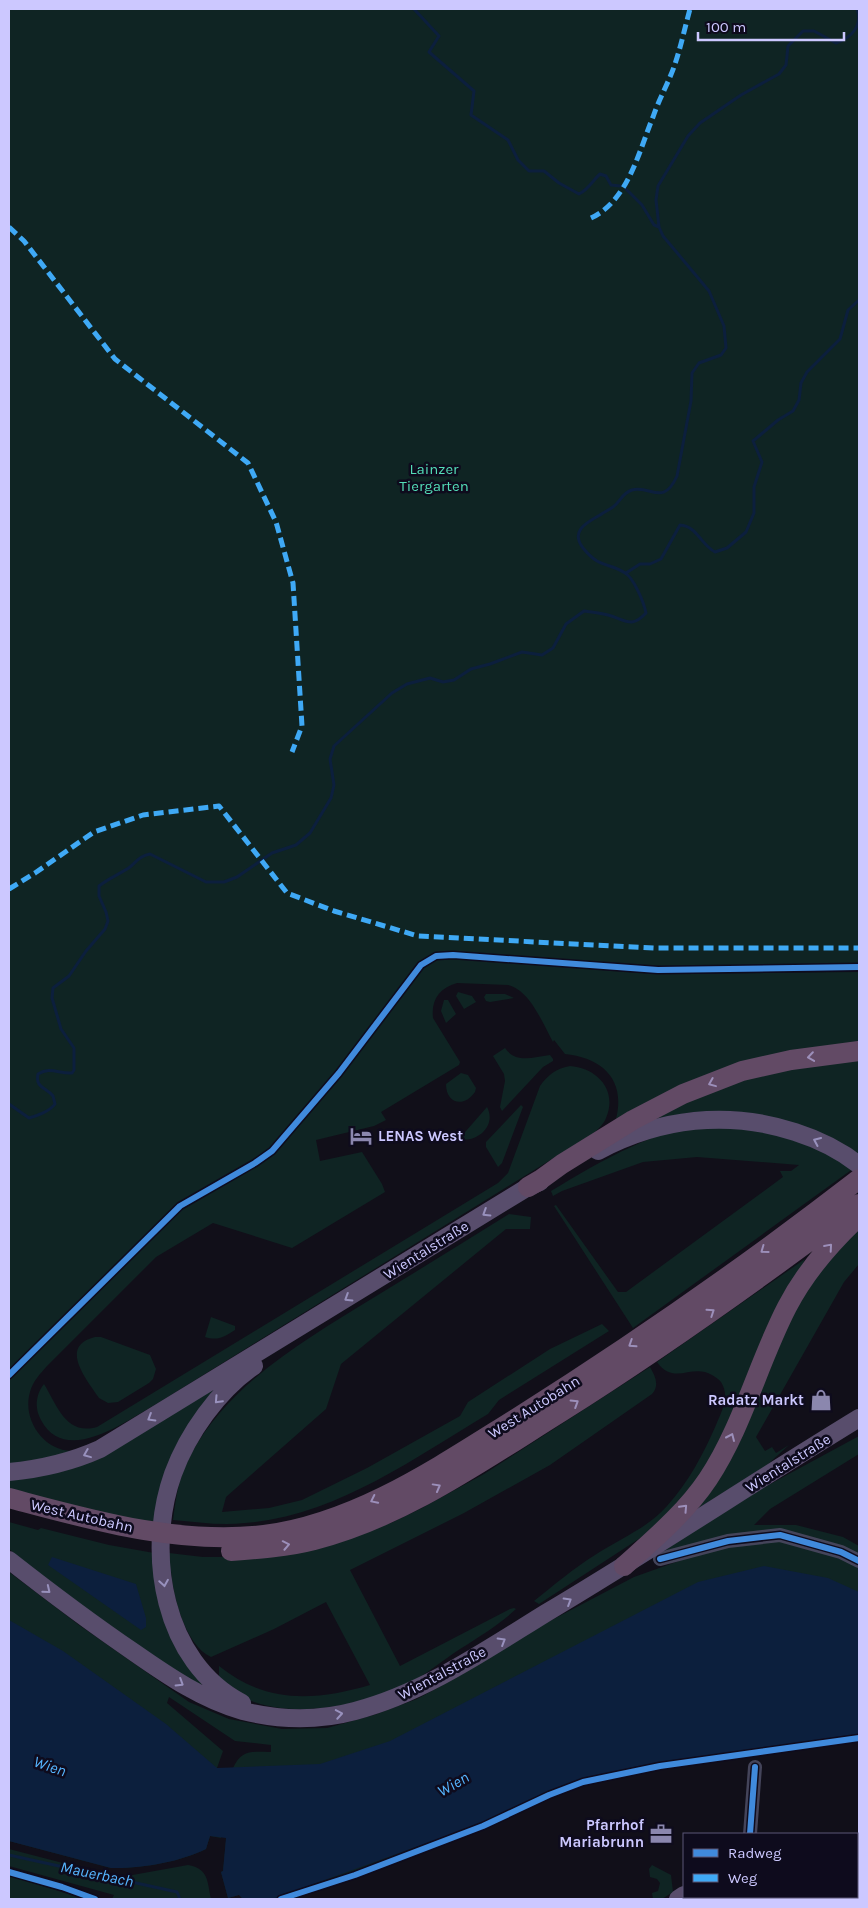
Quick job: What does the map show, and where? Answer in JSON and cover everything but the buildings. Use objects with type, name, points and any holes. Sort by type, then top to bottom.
[{"type":"highway","points":[[528,1187],[633,1120],[683,1094],[742,1071],[791,1060],[859,1051]]},
{"type":"highway","name":"West Autobahn","points":[[9,1512],[96,1535],[162,1540],[266,1534],[311,1525],[351,1511],[398,1489],[462,1452],[638,1341],[859,1180]]},
{"type":"highway","points":[[624,1566],[688,1504],[708,1480],[729,1442],[779,1323],[798,1288],[859,1209]]},
{"type":"highway","name":"West Autobahn","points":[[9,1498],[162,1540],[220,1551],[266,1549],[314,1540],[356,1526],[406,1504],[474,1467],[608,1382],[859,1209]]},
{"type":"main road","name":"Wientalstraße","points":[[9,1472],[62,1463],[100,1449],[528,1187],[551,1177],[600,1150],[634,1135],[669,1124],[708,1119],[753,1121],[784,1128],[830,1146],[859,1165]]},
{"type":"main road","points":[[290,1718],[233,1698],[212,1682],[197,1666],[178,1633],[169,1607],[162,1572],[161,1554],[164,1512],[168,1493],[188,1442],[210,1409],[235,1382],[279,1349],[308,1323]]},
{"type":"main road","name":"Wientalstraße","points":[[9,1560],[76,1613],[189,1688],[216,1701],[265,1716],[290,1718],[322,1717],[352,1712],[381,1704],[414,1690],[490,1648],[857,1421]]},
{"type":"street","points":[[660,1559],[728,1541],[780,1535],[841,1552],[859,1561]]},
{"type":"street","points":[[750,1833],[755,1767]]},
{"type":"green space","name":"Lainzer Tiergarten","points":[[9,9],[859,9],[859,965],[660,968],[454,952],[443,953],[430,958],[417,967],[338,1071],[271,1149],[254,1162],[177,1206],[9,1372]]},
{"type":"green space","points":[[453,957],[656,974],[859,972],[859,1044],[616,1119],[617,1093],[614,1082],[608,1073],[590,1060],[565,1054],[554,1040],[553,1042],[540,1017],[523,993],[508,985],[457,983],[451,985],[445,988],[435,1000],[433,1018],[460,1062],[459,1065],[381,1112],[386,1120],[374,1126],[316,1140],[320,1161],[362,1152],[385,1192],[292,1248],[213,1223],[156,1257],[47,1366],[31,1388],[28,1402],[29,1412],[37,1431],[52,1445],[71,1451],[73,1454],[9,1464],[9,1379],[176,1213],[265,1161],[342,1074],[420,971],[438,959]]},
{"type":"green space","points":[[458,992],[472,996],[476,1002],[464,1009],[456,996]]},
{"type":"green space","points":[[486,994],[505,994],[514,998],[490,1002],[486,1001],[484,997]]},
{"type":"green space","points":[[444,1000],[448,1000],[456,1014],[446,1023],[441,1011]]},
{"type":"green space","points":[[505,1048],[509,1053],[520,1058],[550,1055],[553,1061],[543,1067],[502,1111],[500,1107],[505,1081],[504,1074],[493,1056]]},
{"type":"green space","points":[[859,1058],[859,1157],[782,1120],[730,1111],[687,1113],[645,1124],[681,1105],[742,1079],[785,1069]]},
{"type":"green space","points":[[570,1066],[589,1071],[603,1082],[607,1090],[609,1108],[606,1118],[594,1133],[158,1403],[114,1428],[81,1440],[65,1440],[52,1433],[41,1420],[37,1411],[37,1401],[39,1392],[44,1384],[58,1409],[70,1423],[86,1429],[97,1427],[498,1183],[508,1173],[540,1086],[552,1073]]},
{"type":"green space","points":[[461,1073],[468,1075],[476,1088],[471,1097],[461,1102],[456,1102],[449,1096],[446,1084]]},
{"type":"green space","points":[[521,1105],[523,1107],[502,1163],[498,1167],[486,1147],[486,1142]]},
{"type":"green space","points":[[487,1107],[489,1121],[484,1132],[466,1140],[459,1139]]},
{"type":"green space","points":[[718,1123],[790,1135],[854,1168],[633,1328],[554,1206],[556,1205],[618,1292],[626,1292],[783,1177],[780,1171],[791,1171],[799,1165],[697,1157],[643,1162],[553,1196],[551,1191],[590,1168],[652,1138],[695,1126]]},
{"type":"green space","points":[[509,1214],[531,1217],[530,1229],[506,1229],[341,1364],[326,1409],[226,1497],[222,1512],[269,1508],[302,1500],[367,1468],[460,1416],[468,1402],[550,1349],[602,1324],[609,1331],[499,1400],[488,1414],[402,1466],[342,1497],[278,1518],[245,1523],[218,1524],[173,1520],[181,1478],[191,1454],[208,1428],[248,1384],[296,1347],[322,1330]]},
{"type":"green space","points":[[859,1225],[859,1264],[844,1282],[756,1437],[765,1451],[772,1447],[776,1453],[789,1445],[766,1466],[697,1509],[803,1292]]},
{"type":"green space","points":[[805,1259],[716,1451],[686,1498],[651,1531],[539,1604],[534,1601],[579,1565],[642,1527],[659,1514],[682,1488],[706,1446],[721,1414],[725,1398],[724,1387],[718,1379],[705,1372],[670,1372],[663,1369],[657,1362]]},
{"type":"green space","points":[[211,1317],[235,1326],[235,1330],[221,1338],[205,1337]]},
{"type":"green space","points":[[101,1337],[150,1355],[156,1369],[153,1379],[118,1402],[108,1403],[99,1398],[83,1373],[77,1356],[78,1348],[84,1341]]},
{"type":"green space","points":[[650,1367],[656,1384],[652,1394],[550,1465],[464,1513],[350,1570],[400,1666],[510,1609],[516,1609],[496,1625],[409,1683],[347,1704],[301,1709],[279,1708],[258,1703],[235,1693],[219,1677],[219,1666],[255,1687],[273,1693],[292,1696],[330,1694],[370,1685],[326,1602],[274,1629],[211,1657],[202,1651],[187,1631],[174,1593],[171,1571],[169,1571],[169,1553],[203,1557],[245,1557],[391,1523],[484,1474]]},
{"type":"green space","points":[[233,1376],[217,1394],[156,1524],[147,1525],[9,1489],[9,1478],[39,1474]]},
{"type":"green space","points":[[859,1436],[859,1454],[770,1509],[754,1525],[796,1525],[843,1537],[859,1546],[859,1735],[671,1761],[587,1778],[545,1794],[488,1821],[399,1856],[273,1899],[243,1899],[239,1895],[228,1898],[221,1872],[223,1871],[233,1768],[240,1757],[248,1753],[271,1752],[271,1745],[235,1741],[169,1697],[167,1703],[223,1751],[217,1768],[221,1838],[210,1836],[206,1849],[184,1858],[160,1864],[122,1868],[111,1868],[9,1841],[9,1572],[79,1625],[189,1702],[229,1719],[282,1729],[327,1728],[374,1715],[417,1699],[456,1678],[548,1622],[634,1577],[693,1556],[650,1557],[763,1488]]},
{"type":"green space","points":[[9,1522],[38,1530],[41,1528],[109,1545],[154,1553],[203,1682],[200,1687],[78,1605],[9,1549]]},
{"type":"green space","points":[[9,1849],[113,1876],[127,1876],[188,1865],[200,1869],[206,1877],[211,1899],[112,1899],[114,1895],[9,1866]]},
{"type":"green space","points":[[652,1865],[671,1875],[673,1892],[662,1899],[653,1899],[652,1893],[658,1891],[660,1883],[657,1879],[650,1877],[649,1869]]},
{"type":"green space","points":[[9,1876],[85,1899],[9,1899]]},
{"type":"water","points":[[52,1557],[136,1584],[146,1618],[146,1627],[141,1630],[48,1565]]},
{"type":"water","name":"Wien","points":[[764,1566],[828,1578],[859,1592],[859,1735],[671,1761],[587,1778],[545,1794],[488,1821],[272,1899],[243,1899],[239,1895],[228,1898],[221,1872],[223,1871],[226,1838],[210,1836],[206,1849],[184,1858],[160,1864],[122,1868],[111,1868],[9,1841],[9,1620],[63,1651],[166,1724],[217,1768],[320,1764],[390,1741],[698,1582]]},
{"type":"waterway","points":[[414,9],[439,36],[429,52],[474,91],[471,115],[508,140],[518,160],[529,171],[544,171],[559,183],[579,194],[600,174],[606,176],[611,185],[620,186]]},
{"type":"waterway","points":[[9,1104],[29,1118],[43,1113],[55,1104],[53,1096],[38,1082],[38,1074],[51,1070],[72,1073],[74,1070],[74,1048],[61,1029],[52,998],[53,988],[69,976],[86,951],[105,929],[108,921],[99,896],[99,886],[130,867],[141,857],[150,854],[206,882],[224,882],[237,877],[272,853],[296,845],[310,833],[331,798],[334,785],[330,759],[334,746],[392,693],[407,684],[430,678],[443,682],[454,680],[471,669],[522,652],[542,655],[553,648],[566,624],[584,611],[608,615],[628,622],[636,621],[646,613],[632,580],[622,571],[600,563],[591,557],[579,542],[579,532],[585,524],[613,507],[629,491],[639,489],[662,493],[667,491],[672,485],[677,476],[691,401],[692,373],[699,363],[721,355],[726,348],[724,326],[709,291],[663,236],[659,227],[656,200],[658,186],[688,136],[700,123],[741,95],[779,74],[786,65],[788,46],[803,31],[814,31],[836,43],[841,41],[851,35],[857,26],[857,9]]},
{"type":"waterway","points":[[626,189],[642,205],[654,225],[659,227]]},
{"type":"waterway","points":[[626,573],[640,564],[650,564],[661,559],[680,525],[686,526],[695,532],[715,552],[727,548],[746,532],[754,513],[754,487],[762,462],[753,441],[778,420],[793,411],[799,400],[801,383],[807,372],[840,339],[848,310],[859,300]]},
{"type":"waterway","name":"Mauerbach","points":[[9,1855],[177,1892],[180,1899]]},
{"type":"marked path","points":[[591,218],[604,210],[614,200],[631,174],[675,64],[690,9]]},
{"type":"marked path","points":[[9,227],[24,241],[115,359],[248,463],[276,522],[293,583],[302,726],[292,752]]},
{"type":"marked path","points":[[9,889],[94,832],[143,815],[219,806],[287,893],[334,911],[418,936],[654,948],[859,948]]},
{"type":"cycle path","points":[[9,1375],[180,1206],[255,1163],[272,1151],[339,1073],[421,965],[436,956],[453,955],[658,970],[859,967]]},
{"type":"cycle path","points":[[660,1559],[728,1541],[780,1535],[841,1552],[859,1561]]},
{"type":"cycle path","points":[[281,1899],[355,1875],[483,1826],[549,1795],[583,1782],[660,1766],[859,1738]]},
{"type":"cycle path","points":[[750,1833],[755,1767]]},
{"type":"cycle path","points":[[9,1872],[62,1887],[95,1899]]},
{"type":"place","name":"LENAS West","points":[[361,1136]]},
{"type":"place","name":"Radatz Markt","points":[[821,1400]]},
{"type":"place","name":"Pfarrhof Mariabrunn","points":[[661,1834]]}]
